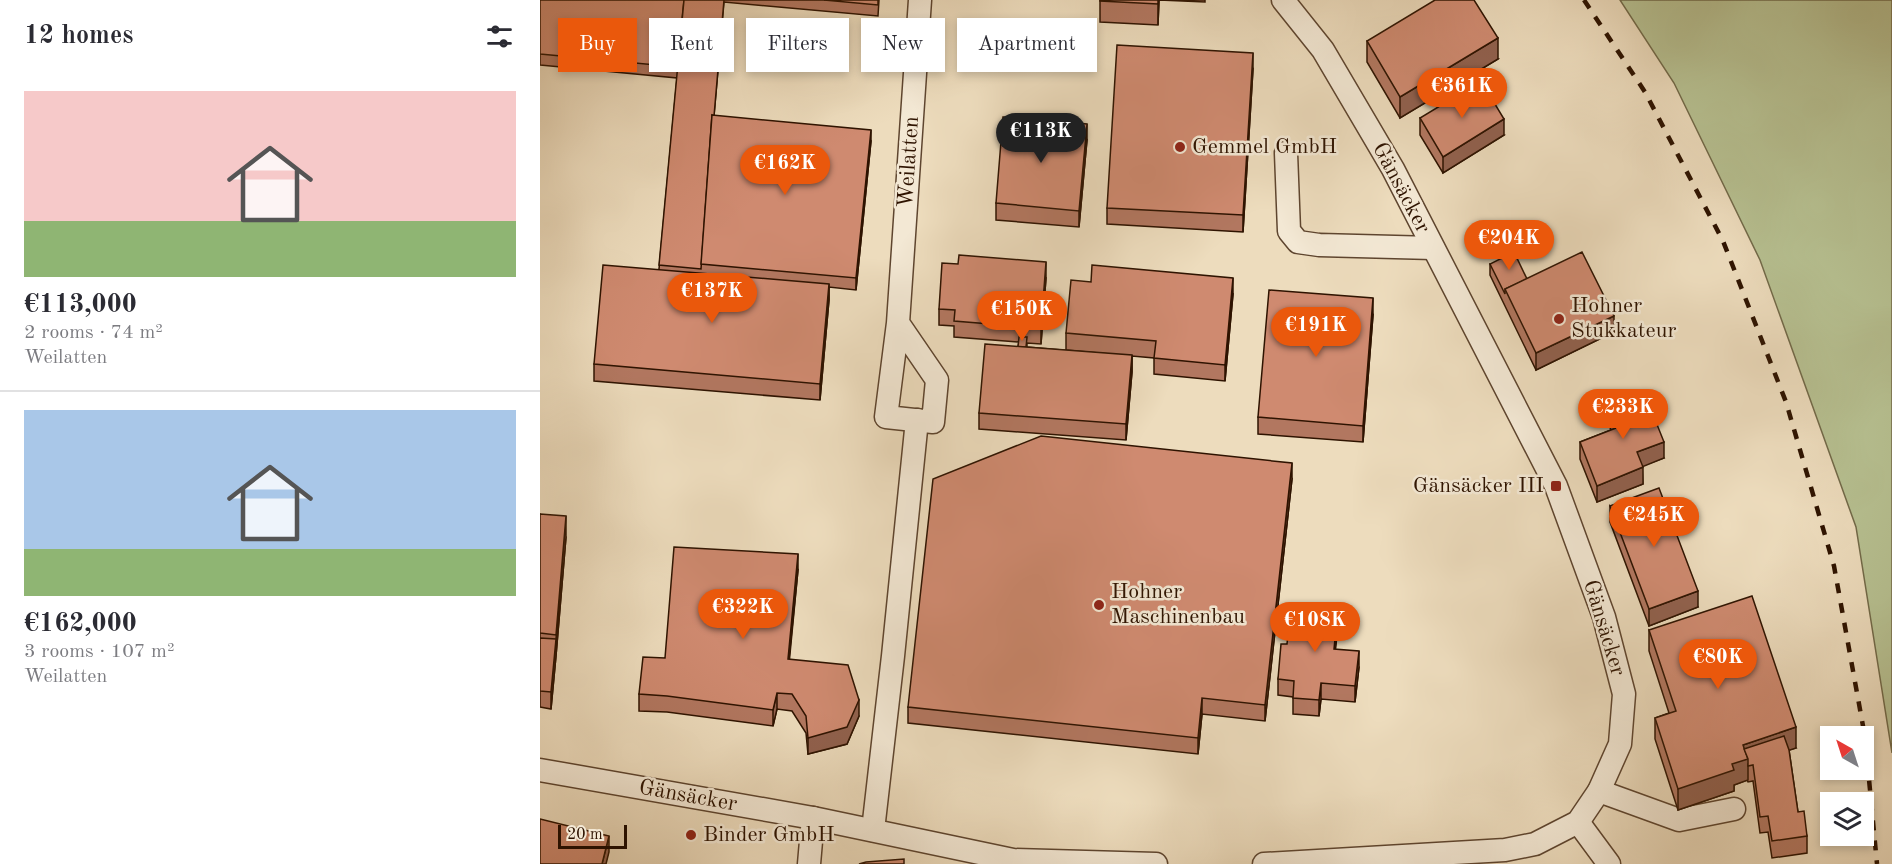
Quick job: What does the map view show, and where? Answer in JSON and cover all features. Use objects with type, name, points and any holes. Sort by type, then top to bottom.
[{"type":"street","name":"Weilatten","points":[[917,420],[886,417],[898,323],[920,0]]},
{"type":"street","name":"Gänsäcker","points":[[1264,864],[1505,850],[1535,844],[1578,822],[1599,791],[1620,744],[1624,694],[1604,617],[1556,486],[1393,169],[1323,50],[1283,0]]},
{"type":"street","points":[[1286,153],[1289,231],[1298,242],[1319,245],[1433,248]]},
{"type":"street","points":[[873,830],[917,420],[933,422],[937,380],[898,323]]},
{"type":"street","name":"Gänsäcker","points":[[540,770],[813,818],[1013,860],[1156,864]]},
{"type":"street","points":[[1599,791],[1678,820],[1734,808]]},
{"type":"street","points":[[809,864],[813,818]]},
{"type":"street","points":[[1578,822],[1609,864]]},
{"type":"green space","points":[[1620,0],[1892,0],[1892,753],[1856,527],[1760,260],[1674,83]]},
{"type":"building","points":[[540,0],[684,0],[682,18],[649,18],[649,64],[637,63],[637,18],[558,18],[558,56],[540,54]]},
{"type":"building","points":[[684,0],[724,0],[722,18],[682,18]]},
{"type":"building","points":[[824,0],[878,0],[878,5]]},
{"type":"building","points":[[1158,0],[1158,4],[1100,1]]},
{"type":"building","points":[[1435,0],[1474,0],[1498,38],[1400,97],[1367,41]]},
{"type":"building","name":"Gemmel GmbH","points":[[1117,45],[1253,53],[1243,215],[1107,208]]},
{"type":"building","points":[[677,72],[718,72],[714,116],[712,115],[701,269],[659,265]]},
{"type":"building","points":[[1481,81],[1504,119],[1443,157],[1420,118]]},
{"type":"building","points":[[712,115],[871,130],[856,278],[701,264]]},
{"type":"building","points":[[1003,117],[1087,124],[1079,211],[996,203]]},
{"type":"building","points":[[1514,252],[1527,279],[1505,289],[1505,294],[1490,264]]},
{"type":"building","name":"Hohner Stukkateur","points":[[1582,252],[1614,316],[1536,353],[1505,289]]},
{"type":"building","points":[[959,255],[1046,262],[1041,328],[954,321],[955,310],[939,309],[942,263],[958,264]]},
{"type":"building","points":[[603,265],[829,284],[820,384],[594,364]]},
{"type":"building","points":[[1092,265],[1233,278],[1225,365],[1154,358],[1156,341],[1066,333],[1071,280],[1091,282]]},
{"type":"building","points":[[1269,290],[1373,298],[1363,426],[1258,417]]},
{"type":"building","points":[[1019,337],[1027,337],[1026,347],[1018,347]]},
{"type":"building","points":[[985,344],[1132,355],[1126,424],[979,413]]},
{"type":"building","points":[[1644,392],[1664,442],[1637,452],[1643,467],[1597,486],[1580,442],[1616,428],[1608,406]]},
{"type":"building","name":"Hohner Maschinenbau","points":[[1041,436],[1292,463],[1265,705],[1202,698],[1198,738],[908,707],[933,479]]},
{"type":"building","points":[[1659,488],[1698,591],[1649,609],[1610,506]]},
{"type":"building","points":[[540,514],[566,516],[556,635],[540,633]]},
{"type":"building","points":[[674,547],[798,554],[788,659],[848,665],[859,700],[847,727],[808,738],[806,716],[792,694],[777,693],[773,710],[639,694],[643,657],[665,658]]},
{"type":"building","points":[[1752,596],[1796,727],[1743,745],[1748,759],[1732,764],[1734,770],[1678,789],[1655,718],[1676,711],[1649,630]]},
{"type":"building","points":[[1291,605],[1338,609],[1334,649],[1359,651],[1355,686],[1321,683],[1319,700],[1293,698],[1294,681],[1278,679],[1281,644],[1287,644]]},
{"type":"building","points":[[540,638],[556,639],[551,692],[540,691]]},
{"type":"building","points":[[1784,736],[1789,750],[1798,812],[1804,811],[1807,836],[1772,841],[1768,816],[1760,817],[1753,765],[1748,766],[1744,749]]},
{"type":"building","points":[[540,819],[609,836],[602,864],[540,864]]},
{"type":"building","points":[[904,859],[904,864],[859,864],[866,862]]},
{"type":"railway","points":[[1584,0],[1645,92],[1723,241],[1786,402],[1834,566],[1865,737],[1877,864]]},
{"type":"place","name":"Gemmel GmbH","points":[[1180,147]]},
{"type":"place","name":"Hohner Stukkateur","points":[[1559,319]]},
{"type":"place","name":"Gänsäcker III","points":[[1556,486]]},
{"type":"place","name":"Hohner Maschinenbau","points":[[1099,605]]},
{"type":"place","name":"Binder GmbH","points":[[691,835]]}]
